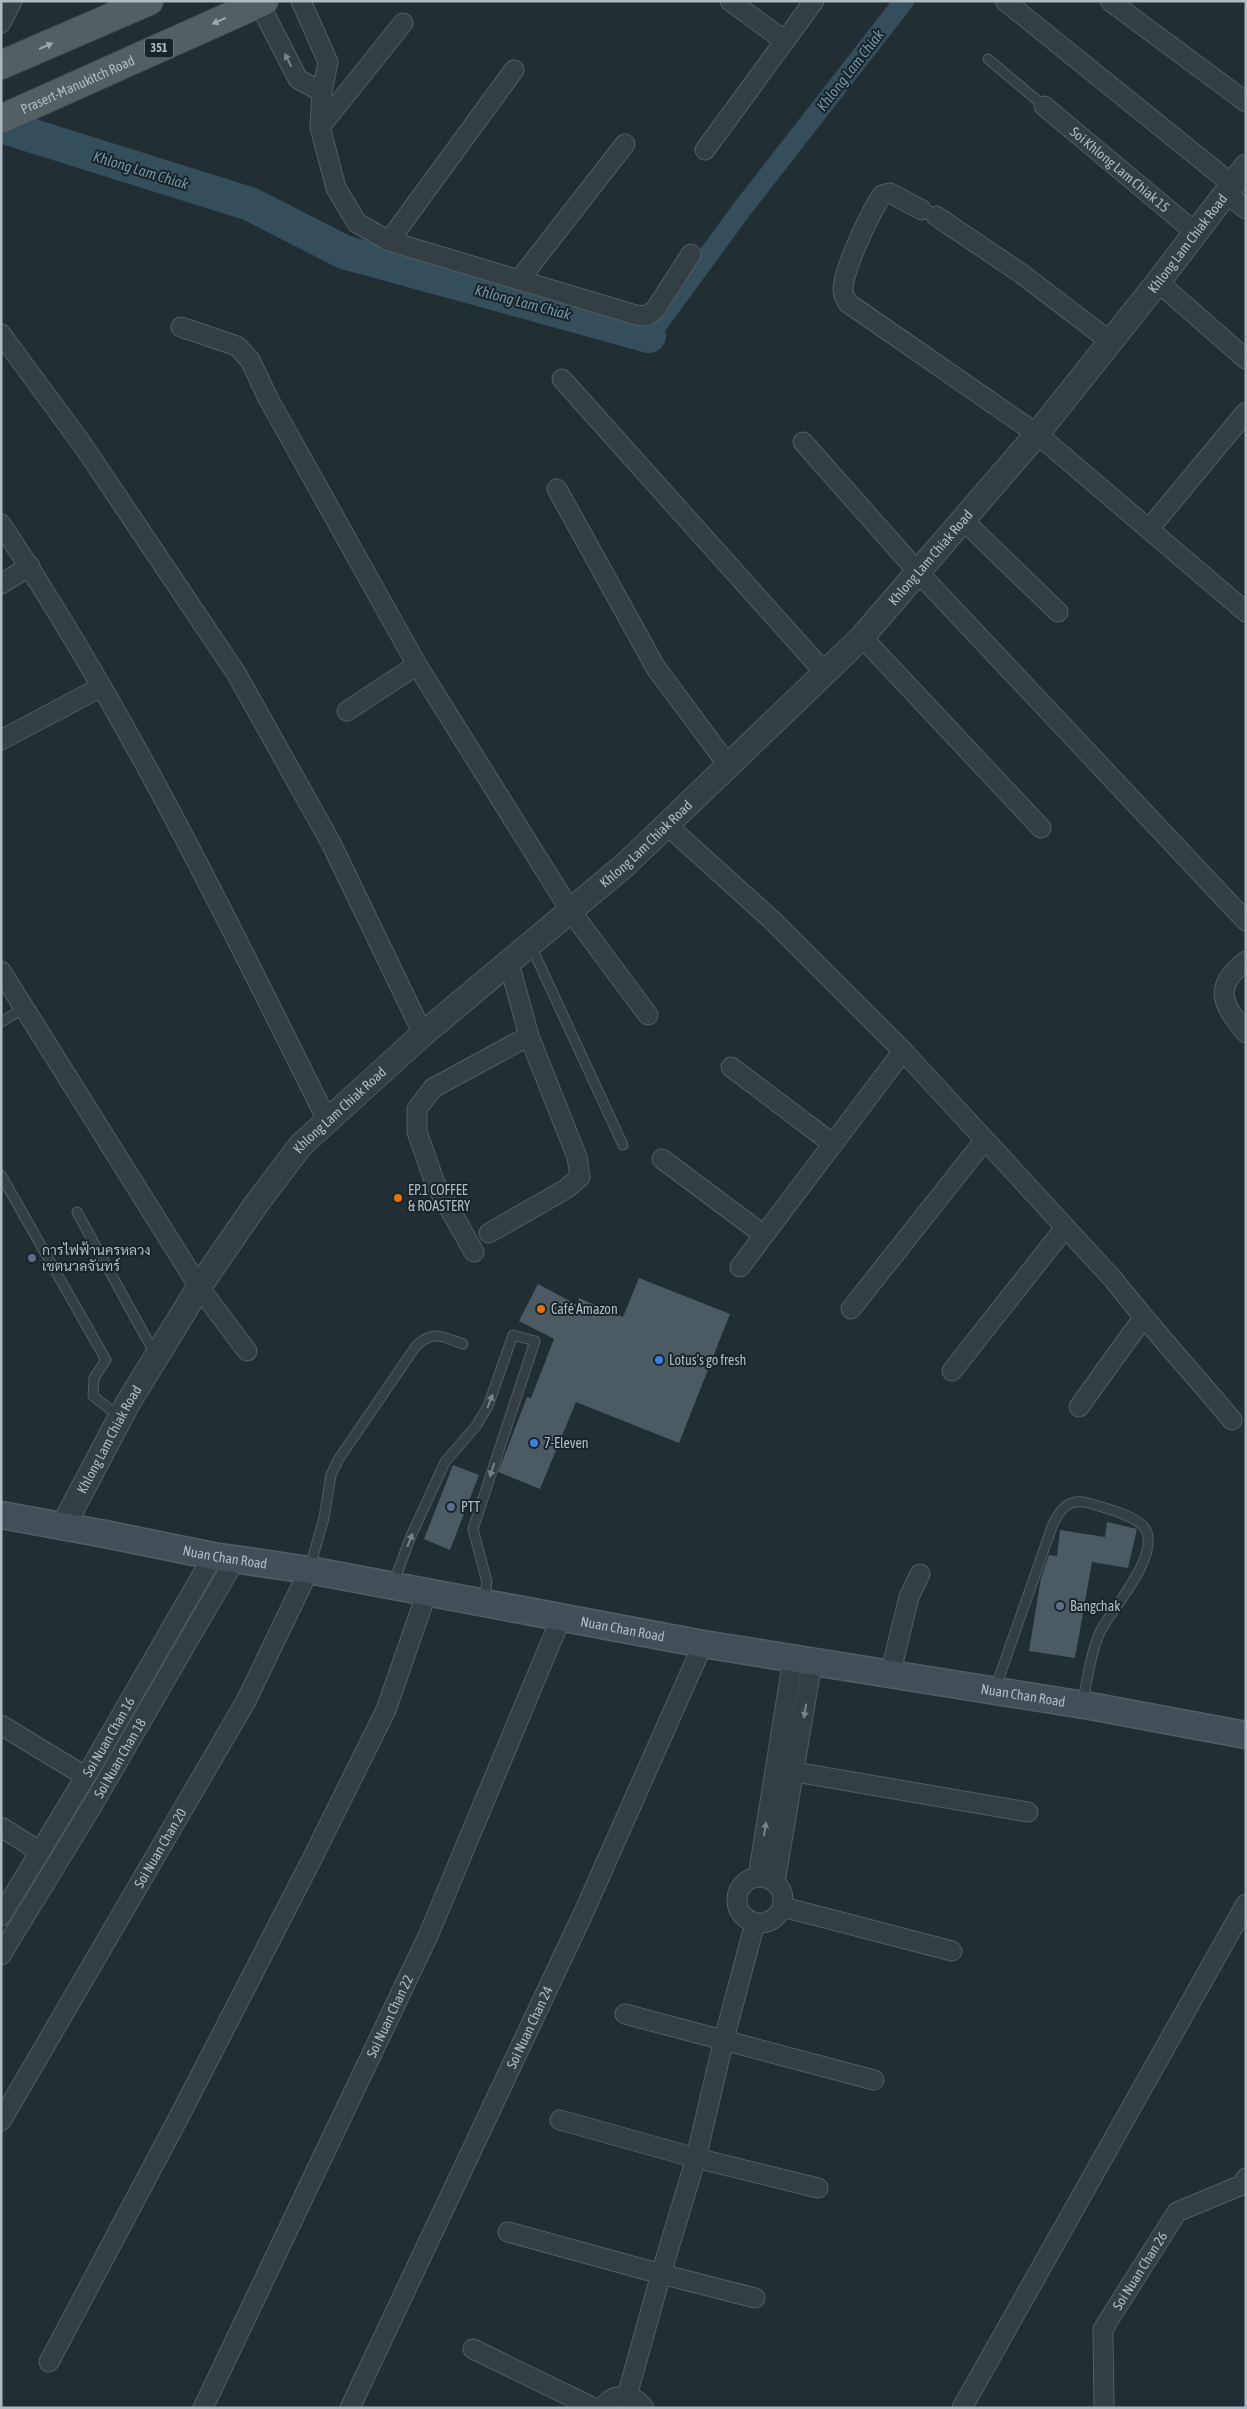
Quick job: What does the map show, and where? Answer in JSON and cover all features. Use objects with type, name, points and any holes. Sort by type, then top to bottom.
[{"type":"main road","points":[[1,65],[149,1]]},
{"type":"main road","name":"Prasert-Manukitch Road","points":[[1,119],[261,2]]},
{"type":"main road","name":"Nuan Chan Road","points":[[1,1515],[224,1558],[309,1570],[702,1644],[1082,1705],[1246,1735]]},
{"type":"street","points":[[1,23],[12,1]]},
{"type":"street","points":[[301,1],[328,62],[322,92],[320,127],[336,188],[357,222],[389,241],[636,316],[647,316],[655,310],[691,254]]},
{"type":"street","points":[[730,1],[785,41]]},
{"type":"street","points":[[705,150],[814,1]]},
{"type":"street","points":[[1005,1],[1235,182],[1246,209]]},
{"type":"street","points":[[1110,1],[1246,102]]},
{"type":"street","points":[[261,2],[298,79],[322,92]]},
{"type":"street","points":[[320,127],[403,23]]},
{"type":"street","points":[[389,241],[514,70]]},
{"type":"street","name":"Soi Khlong Lam Chiak 15","points":[[1044,106],[1196,233]]},
{"type":"street","points":[[519,280],[624,144]]},
{"type":"street","name":"Khlong Lam Chiak Road","points":[[63,1526],[120,1417],[199,1287],[302,1145],[423,1034],[626,865],[862,637],[1037,434],[1235,182]]},
{"type":"street","points":[[1111,342],[1022,274],[929,213],[890,193],[882,195],[848,268],[843,286],[843,296],[848,303],[1037,434],[1246,612]]},
{"type":"street","points":[[1158,282],[1246,359]]},
{"type":"street","points":[[181,327],[237,346],[250,360],[269,400],[417,665],[570,910],[648,1015]]},
{"type":"street","points":[[1,334],[82,444],[236,673],[331,843],[423,1034]]},
{"type":"street","points":[[562,379],[825,673]]},
{"type":"street","points":[[1149,529],[1246,412]]},
{"type":"street","points":[[803,442],[918,572],[1246,921]]},
{"type":"street","points":[[557,489],[656,668],[728,765]]},
{"type":"street","points":[[963,520],[1058,612]]},
{"type":"street","points":[[1,524],[30,566],[188,841],[328,1120]]},
{"type":"street","points":[[1,584],[30,566]]},
{"type":"street","points":[[862,637],[1041,828]]},
{"type":"street","points":[[347,710],[417,665]]},
{"type":"street","points":[[1,740],[101,687]]},
{"type":"street","points":[[668,826],[772,920],[902,1051],[1113,1280],[1143,1318],[1178,1354],[1232,1420]]},
{"type":"street","points":[[1246,961],[1225,982],[1222,993],[1226,1006],[1246,1033]]},
{"type":"street","points":[[489,1233],[566,1189],[580,1177],[577,1157],[529,1036],[509,962]]},
{"type":"street","points":[[1,971],[23,1009],[199,1287],[247,1351]]},
{"type":"street","points":[[474,1252],[435,1183],[417,1132],[417,1109],[433,1088],[529,1036]]},
{"type":"street","points":[[740,1267],[902,1051]]},
{"type":"street","points":[[731,1067],[833,1144]]},
{"type":"street","points":[[851,1309],[984,1141]]},
{"type":"street","points":[[662,1159],[764,1235]]},
{"type":"street","points":[[952,1370],[1064,1229]]},
{"type":"street","points":[[1079,1407],[1143,1318]]},
{"type":"street","name":"Soi Nuan Chan 16","points":[[1,1916],[96,1759],[224,1558]]},
{"type":"street","name":"Soi Nuan Chan 18","points":[[1,1955],[92,1806],[224,1558]]},
{"type":"street","name":"Soi Nuan Chan 20","points":[[1,2121],[246,1701],[309,1570]]},
{"type":"street","points":[[890,1675],[909,1597],[920,1574]]},
{"type":"street","points":[[49,2362],[180,2115],[373,1737],[386,1710],[427,1592]]},
{"type":"street","name":"Soi Nuan Chan 22","points":[[203,2408],[428,1936],[561,1618]]},
{"type":"street","name":"Soi Nuan Chan 24","points":[[350,2408],[578,1922],[702,1644]]},
{"type":"street","points":[[766,1880],[795,1772],[802,1661]]},
{"type":"street","points":[[766,1880],[802,1661]]},
{"type":"street","points":[[1,1725],[74,1770]]},
{"type":"street","points":[[795,1772],[1028,1812]]},
{"type":"street","points":[[1,1827],[39,1851]]},
{"type":"street","points":[[766,1880],[782,1892],[783,1908],[773,1920],[766,1923],[755,1923],[745,1918],[740,1912],[737,1897],[744,1884],[766,1880]]},
{"type":"street","points":[[962,2408],[1246,1904]]},
{"type":"street","points":[[783,1908],[952,1951]]},
{"type":"street","points":[[627,2396],[696,2158],[724,2039],[755,1923]]},
{"type":"street","points":[[625,2014],[874,2080]]},
{"type":"street","points":[[560,2120],[696,2158],[818,2188]]},
{"type":"street","name":"Soi Nuan Chan 26","points":[[1104,2408],[1103,2329],[1176,2212],[1242,2185],[1246,2178]]},
{"type":"street","points":[[508,2232],[755,2298]]},
{"type":"street","points":[[473,2349],[594,2408]]},
{"type":"street","points":[[603,2408],[611,2399],[627,2396],[635,2399],[644,2408]]},
{"type":"lane","points":[[988,60],[1044,106]]},
{"type":"lane","points":[[530,945],[623,1145]]},
{"type":"lane","points":[[2,1019],[23,1009]]},
{"type":"lane","points":[[1,1176],[106,1360],[94,1378],[93,1396],[120,1417]]},
{"type":"lane","points":[[77,1212],[156,1356]]},
{"type":"lane","points":[[309,1570],[324,1518],[331,1475],[338,1460],[416,1346],[426,1337],[436,1335],[463,1344]]},
{"type":"lane","points":[[392,1586],[411,1536],[445,1462],[476,1426],[488,1406],[513,1335],[535,1341],[473,1529],[488,1582],[483,1604]]},
{"type":"lane","points":[[995,1691],[1053,1524],[1062,1509],[1075,1501],[1134,1519],[1145,1527],[1148,1536],[1145,1555],[1137,1576],[1100,1633],[1082,1705]]},
{"type":"building","points":[[639,1278],[730,1314],[679,1443],[576,1402],[540,1489],[498,1472],[527,1397],[531,1398],[554,1339],[519,1321],[538,1284],[577,1305],[579,1298],[623,1317]]},
{"type":"building","name":"PTT","points":[[453,1465],[479,1475],[450,1550],[424,1539]]},
{"type":"building","name":"Bangchak","points":[[1107,1522],[1137,1529],[1128,1568],[1092,1562],[1075,1658],[1029,1651],[1041,1578],[1049,1555],[1057,1556],[1060,1530],[1105,1537]]},
{"type":"waterway","name":"Khlong Lam Chiak","points":[[649,336],[742,209],[904,1]]},
{"type":"waterway","name":"Khlong Lam Chiak","points":[[1,126],[250,204],[344,252],[649,336]]},
{"type":"place","name":"EP.1 COFFEE & ROASTERY","points":[[398,1198]]},
{"type":"place","name":"การไฟฟ้านครหลวง เขตนวลจันทร์","points":[[32,1258]]},
{"type":"place","name":"Café Amazon","points":[[541,1309]]},
{"type":"place","name":"Lotus's go fresh","points":[[659,1360]]},
{"type":"place","name":"7-Eleven","points":[[534,1443]]},
{"type":"place","name":"PTT","points":[[451,1507]]},
{"type":"place","name":"Bangchak","points":[[1060,1606]]}]
